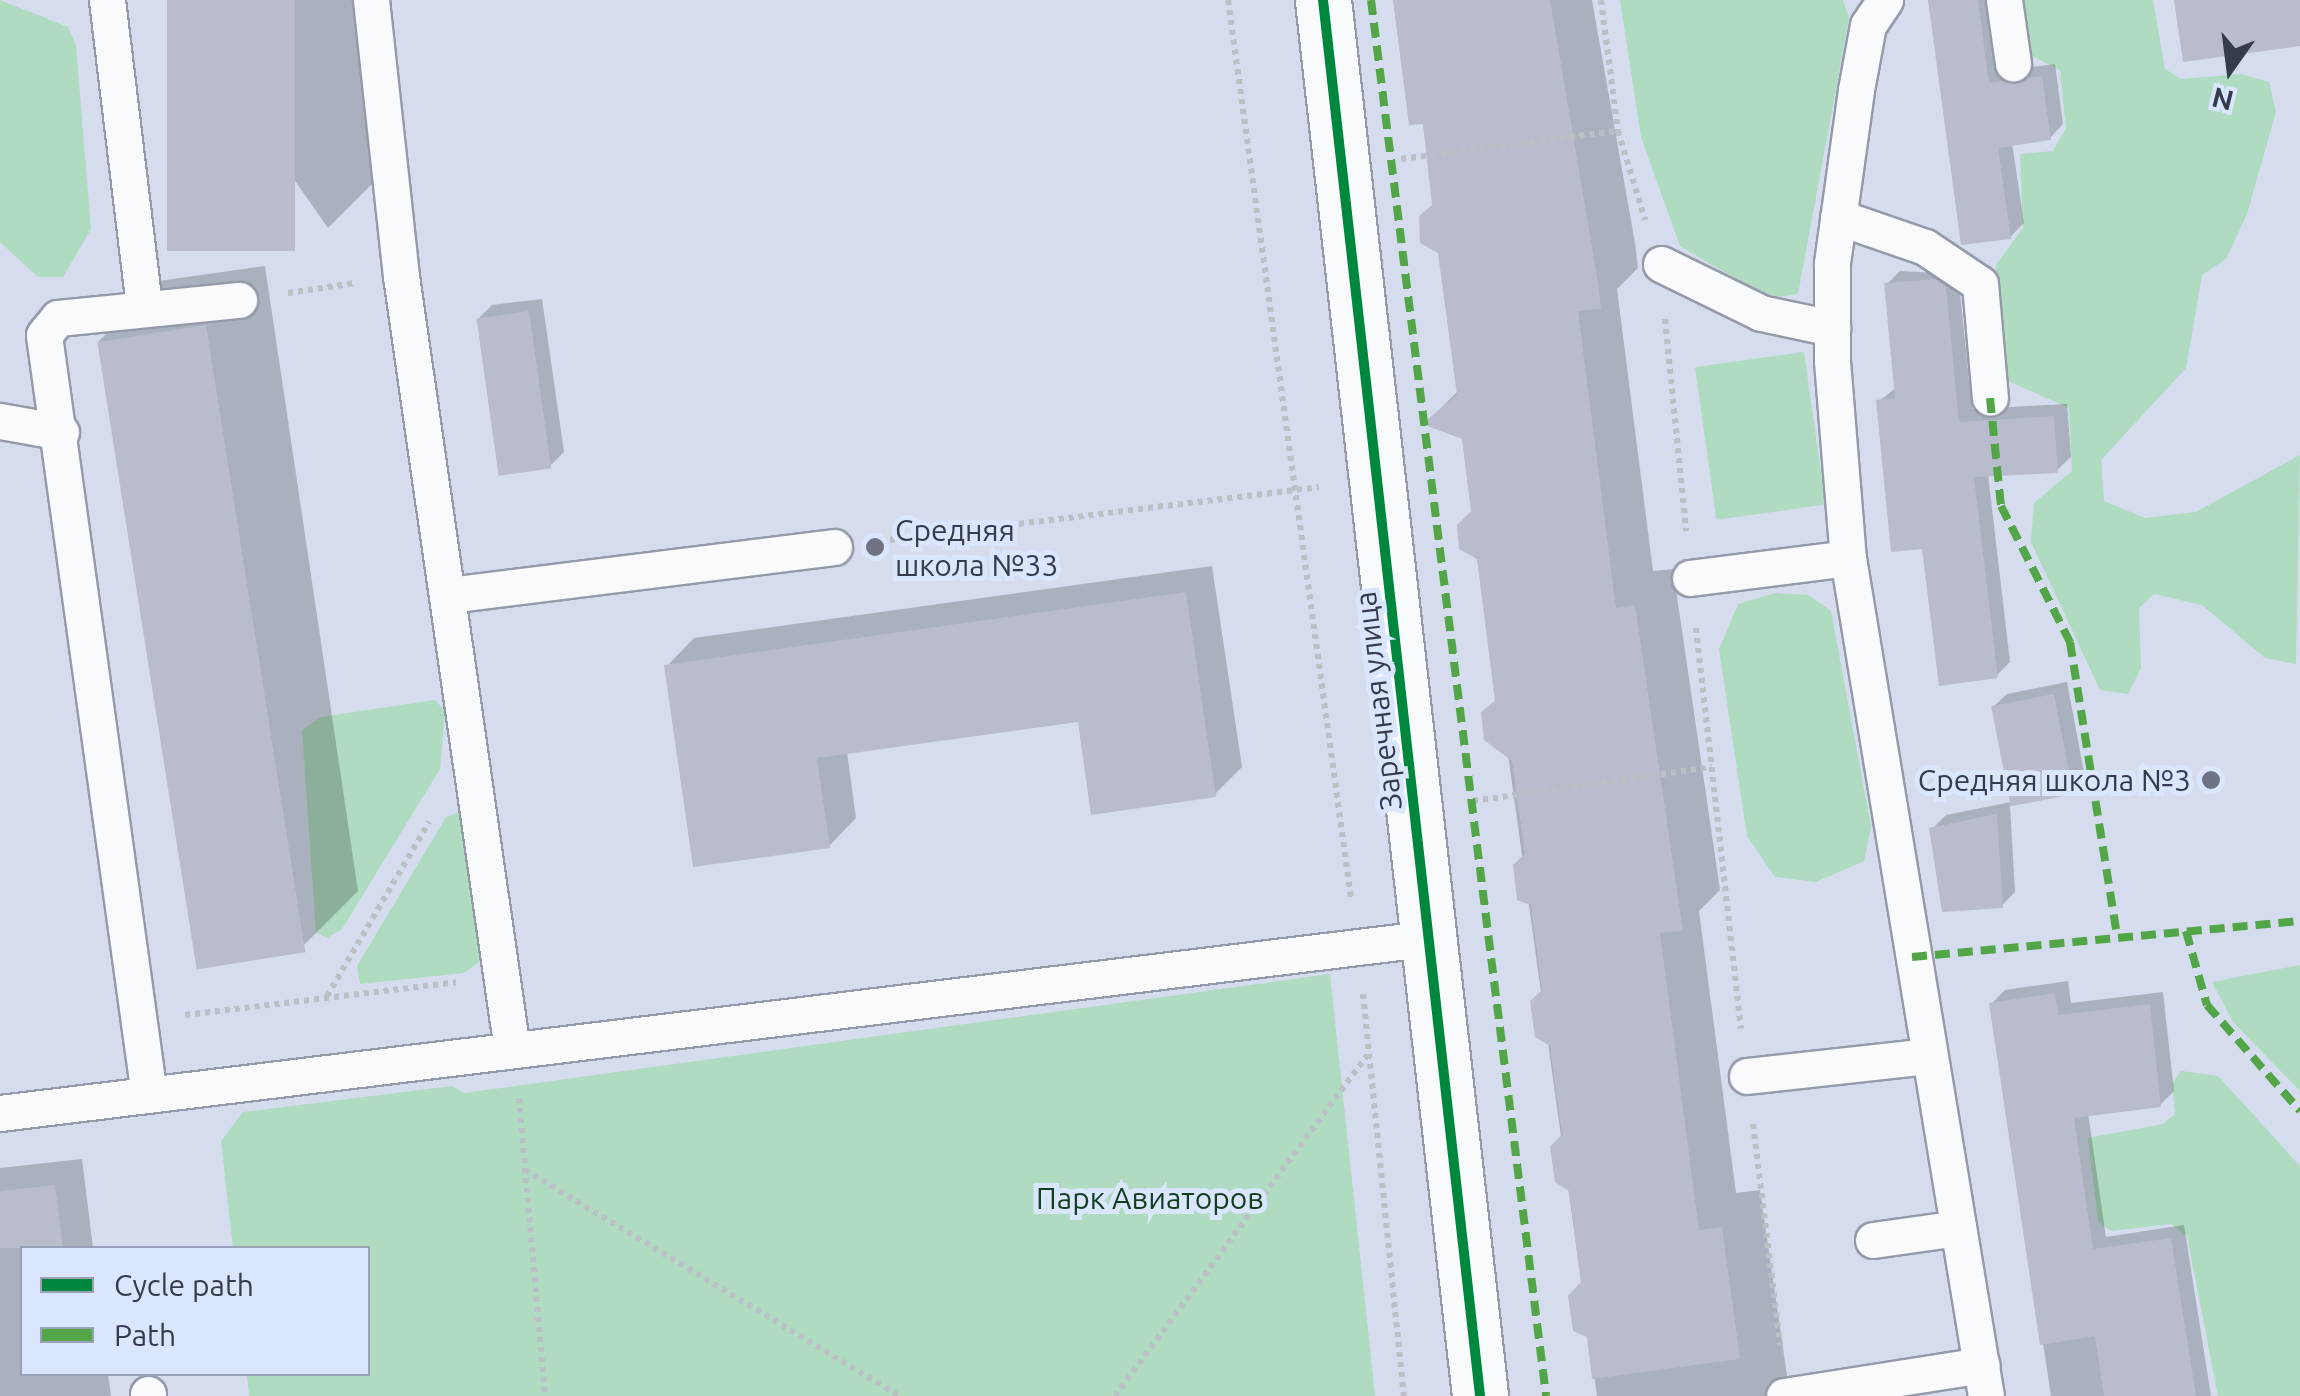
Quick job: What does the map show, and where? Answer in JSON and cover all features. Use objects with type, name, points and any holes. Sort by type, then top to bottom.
[{"type":"street","name":"Заречная улица","points":[[1323,0],[1480,1396]]},
{"type":"lane","points":[[107,0],[144,306]]},
{"type":"lane","points":[[371,0],[401,276],[512,1050]]},
{"type":"lane","points":[[1786,1396],[1984,1381],[1848,558],[1832,328],[1838,217],[1868,26],[1884,0]]},
{"type":"lane","points":[[2004,0],[2013,63]]},
{"type":"lane","points":[[1838,217],[1926,247],[1980,284],[1990,398]]},
{"type":"lane","points":[[1661,264],[1761,313],[1832,328]]},
{"type":"lane","points":[[149,1095],[61,432],[44,335],[58,318],[144,306],[239,300]]},
{"type":"lane","points":[[0,422],[61,432]]},
{"type":"lane","points":[[449,595],[834,547]]},
{"type":"lane","points":[[1690,578],[1848,558]]},
{"type":"lane","points":[[0,1113],[1431,938]]},
{"type":"lane","points":[[1746,1076],[1928,1056]]},
{"type":"lane","points":[[1873,1240],[1958,1228]]},
{"type":"path","points":[[1228,0],[1290,489],[1359,947],[1404,1396]]},
{"type":"path","points":[[1600,0],[1618,130],[1661,264],[1690,578],[1786,1396]]},
{"type":"path","points":[[1390,160],[1618,130]]},
{"type":"path","points":[[239,300],[401,276]]},
{"type":"path","points":[[834,547],[1378,481]]},
{"type":"path","points":[[326,997],[470,753]]},
{"type":"path","points":[[1471,801],[1712,767]]},
{"type":"path","points":[[140,1021],[502,976]]},
{"type":"path","points":[[1115,1396],[1368,1054]]},
{"type":"path","points":[[518,1090],[545,1396]]},
{"type":"path","points":[[525,1170],[899,1396]]},
{"type":"green space","points":[[0,0],[68,27],[76,46],[91,229],[63,277],[38,277],[0,242]]},
{"type":"green space","points":[[1620,0],[1843,0],[1849,18],[1798,294],[1769,298],[1680,246],[1641,137]]},
{"type":"green space","points":[[2019,0],[2153,0],[2165,69],[2181,79],[2241,74],[2269,82],[2276,112],[2247,214],[2226,259],[2202,275],[2186,368],[2101,460],[2104,501],[2145,518],[2196,512],[2300,455],[2296,664],[2265,658],[2202,605],[2154,594],[2139,608],[2141,668],[2128,694],[2100,690],[2031,542],[2034,503],[2072,471],[2069,408],[2006,380],[1994,287],[1996,265],[2023,228],[2020,154],[2053,151],[2066,128],[2060,70],[2026,53]]},
{"type":"green space","points":[[1804,352],[1825,505],[1717,520],[1695,367]]},
{"type":"green space","points":[[1775,593],[1808,595],[1831,611],[1871,827],[1864,861],[1816,882],[1775,877],[1747,836],[1719,649],[1738,604]]},
{"type":"green space","points":[[435,700],[445,711],[440,769],[342,929],[327,938],[316,932],[302,730],[321,717]]},
{"type":"green space","points":[[459,812],[483,959],[464,973],[360,984],[357,966],[446,817]]},
{"type":"green space","points":[[2300,965],[2300,1091],[2233,1022],[2212,982]]},
{"type":"green space","name":"Парк Авиаторов","points":[[1330,974],[1375,1396],[249,1396],[247,1376],[370,1376],[370,1246],[233,1246],[221,1141],[243,1112],[452,1086],[464,1093]]},
{"type":"green space","points":[[2181,1071],[2218,1076],[2300,1166],[2300,1396],[2218,1396],[2187,1236],[2171,1224],[2111,1231],[2098,1221],[2088,1138],[2163,1124],[2175,1114],[2172,1084]]},
{"type":"building","points":[[167,0],[295,0],[295,251],[167,251]]},
{"type":"building","points":[[1393,0],[1550,0],[1601,309],[1578,311],[1616,608],[1635,605],[1683,931],[1660,933],[1699,1230],[1722,1227],[1740,1359],[1592,1379],[1587,1337],[1573,1331],[1568,1296],[1581,1282],[1569,1191],[1555,1182],[1550,1147],[1562,1134],[1550,1046],[1535,1037],[1530,1001],[1542,990],[1531,905],[1517,900],[1513,865],[1525,854],[1512,761],[1484,740],[1481,712],[1495,701],[1477,559],[1459,549],[1457,525],[1471,511],[1462,439],[1422,424],[1457,395],[1438,253],[1420,243],[1419,216],[1432,205],[1423,124],[1409,125]]},
{"type":"building","points":[[1928,0],[1978,0],[1989,83],[2042,76],[2051,140],[1998,148],[2011,239],[1961,245]]},
{"type":"building","points":[[2174,0],[2300,0],[2300,46],[2183,62]]},
{"type":"building","points":[[1935,279],[1946,287],[1959,422],[2054,416],[2058,473],[1974,477],[1998,678],[1939,686],[1922,549],[1891,552],[1876,400],[1895,398],[1884,283]]},
{"type":"building","points":[[529,311],[551,468],[499,476],[477,318]]},
{"type":"building","points":[[206,325],[305,952],[197,969],[97,342]]},
{"type":"building","points":[[1186,592],[1216,797],[1091,815],[1078,722],[817,758],[830,848],[693,867],[664,665]]},
{"type":"building","points":[[2054,694],[2073,794],[2011,806],[1991,706]]},
{"type":"building","points":[[1997,814],[2003,908],[1942,912],[1929,828]]},
{"type":"building","points":[[2055,993],[2058,1015],[2150,1004],[2161,1107],[2074,1118],[2093,1249],[2171,1238],[2196,1396],[2104,1396],[2095,1336],[2040,1345],[1989,1003]]},
{"type":"building","points":[[55,1185],[63,1246],[0,1248],[0,1191]]},
{"type":"marked path","points":[[1371,0],[1546,1396]]},
{"type":"marked path","points":[[1990,398],[2001,506],[2070,642],[2117,937]]},
{"type":"marked path","points":[[1912,957],[2300,921]]},
{"type":"marked path","points":[[2186,931],[2207,1005],[2300,1111]]},
{"type":"cycle path","points":[[1323,0],[1480,1396]]},
{"type":"place","name":"Средняя школа №33","points":[[875,547]]},
{"type":"place","name":"Средняя школа №3","points":[[2211,780]]}]
